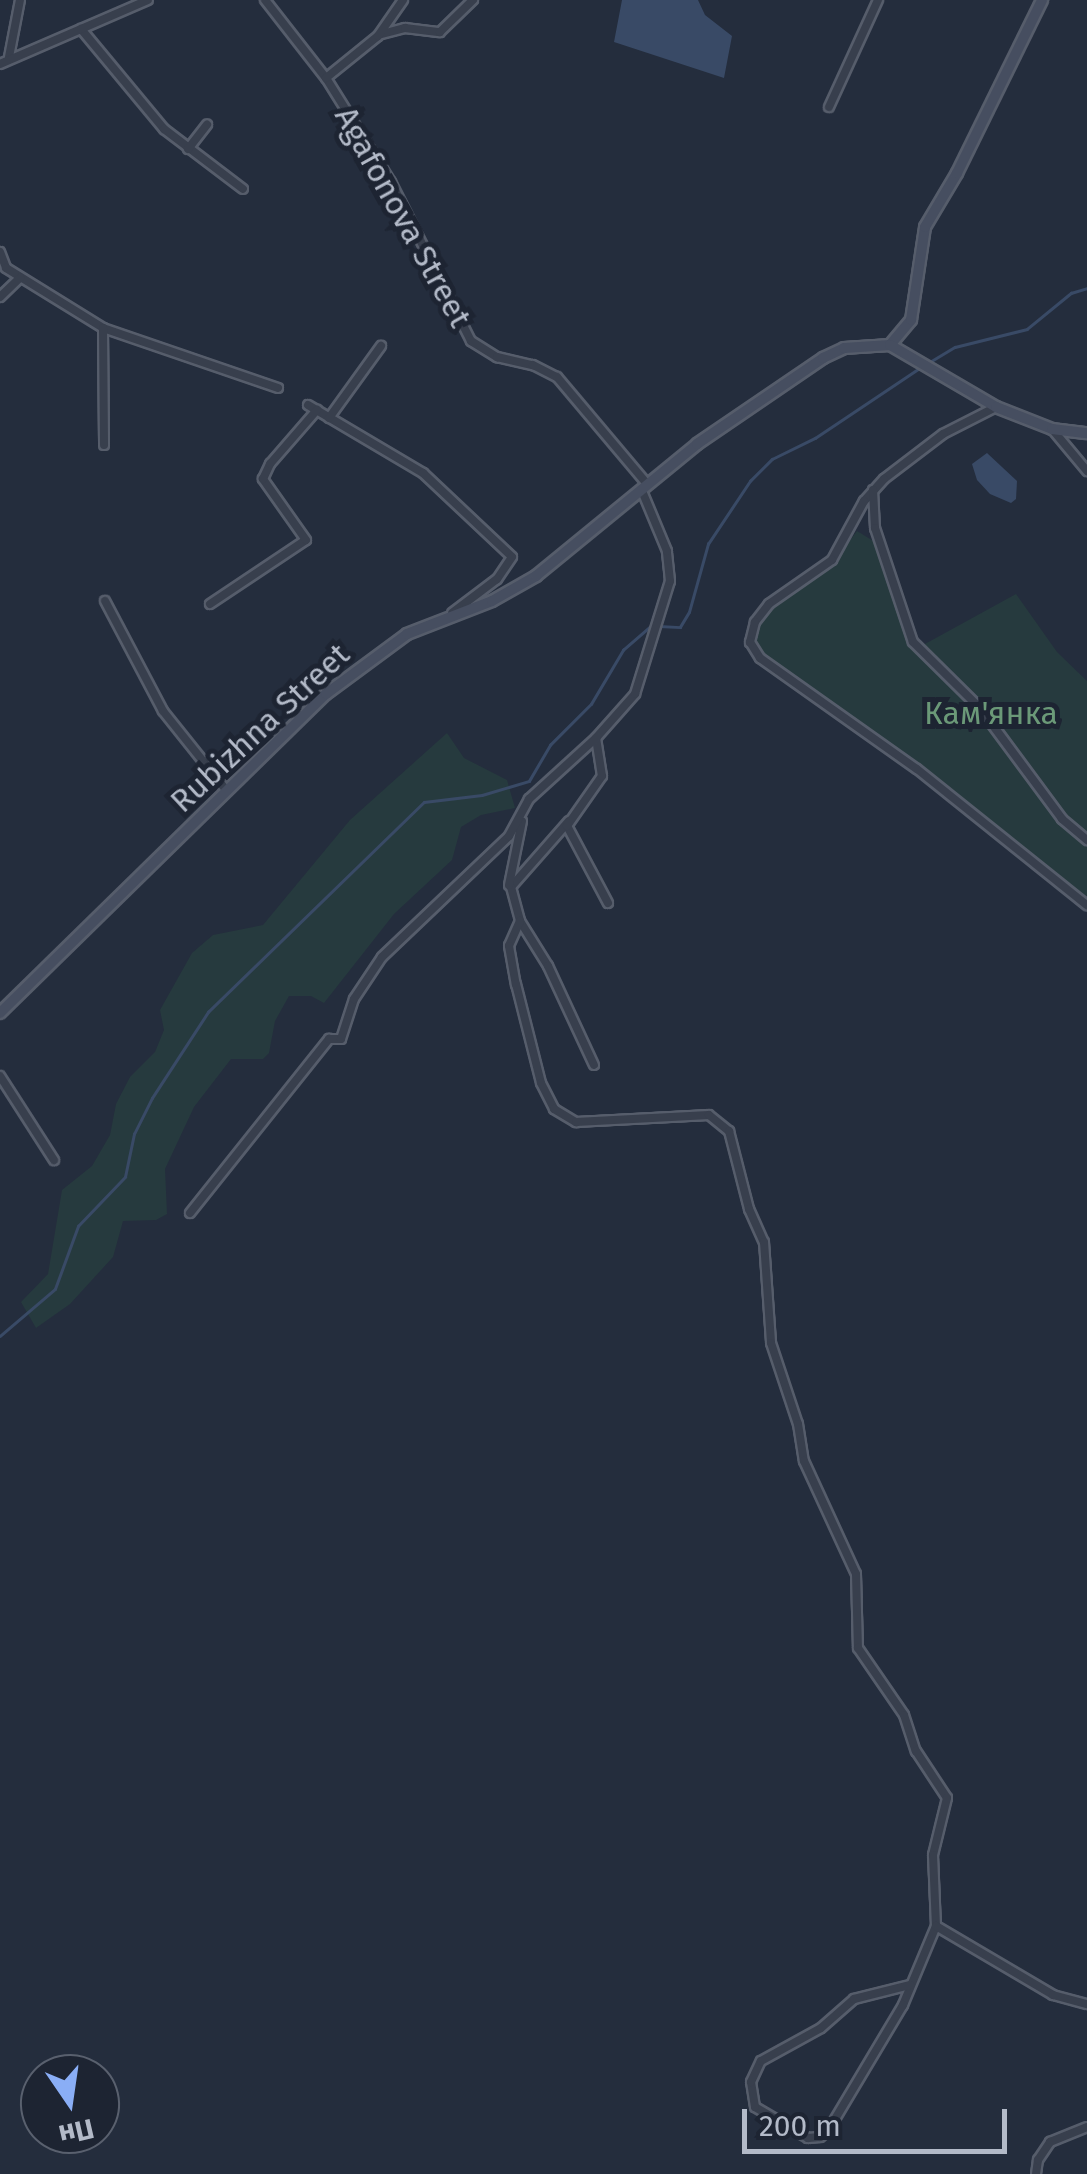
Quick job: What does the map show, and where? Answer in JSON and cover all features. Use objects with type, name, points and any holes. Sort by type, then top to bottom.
[{"type":"street","points":[[9,58],[20,0]]},
{"type":"street","points":[[0,64],[148,0]]},
{"type":"street","name":"Agafonova Street","points":[[190,1213],[329,1039],[341,1039],[354,999],[382,957],[509,836],[529,798],[596,738],[635,694],[660,620],[670,568],[645,488],[557,378],[497,356],[471,341],[408,212],[326,78],[265,0]]},
{"type":"street","points":[[326,78],[378,36],[404,0]]},
{"type":"street","points":[[378,36],[404,28],[440,32],[474,0]]},
{"type":"street","points":[[828,107],[878,0]]},
{"type":"street","points":[[1042,0],[958,174],[925,227],[911,320],[890,346],[996,407],[1052,429],[1087,433]]},
{"type":"street","points":[[81,28],[164,129],[243,189]]},
{"type":"street","points":[[188,149],[207,125]]},
{"type":"street","points":[[0,252],[6,268],[103,328],[278,388]]},
{"type":"street","points":[[0,297],[20,278]]},
{"type":"street","points":[[103,328],[104,445]]},
{"type":"street","points":[[330,418],[381,346]]},
{"type":"street","name":"Rubizhna Street","points":[[1,1011],[326,694],[361,666],[407,634],[516,589],[698,444],[823,358],[844,348],[890,346]]},
{"type":"street","points":[[210,604],[306,540],[264,480],[270,464],[312,407],[423,473],[512,557],[497,579],[445,618]]},
{"type":"street","points":[[996,407],[943,434],[873,490],[832,560],[763,611],[752,628],[751,648],[864,736],[917,769],[1087,905]]},
{"type":"street","points":[[1052,429],[1087,471]]},
{"type":"street","points":[[873,490],[875,528],[913,642],[980,708],[1062,819],[1087,840]]},
{"type":"street","points":[[105,601],[163,710],[226,790]]},
{"type":"street","points":[[594,1064],[548,966],[520,922],[513,881],[602,776],[596,738]]},
{"type":"street","points":[[515,898],[509,885],[522,838],[522,814]]},
{"type":"street","points":[[568,820],[571,836],[608,903]]},
{"type":"street","points":[[520,922],[509,946],[541,1083],[554,1110],[588,1122],[708,1115],[729,1131],[749,1210],[764,1242],[771,1343],[798,1424],[804,1462],[856,1574],[860,1653],[901,1710],[916,1751],[946,1792],[933,1855],[936,1926],[910,1984],[885,2038],[824,2135],[808,2138],[755,2107],[751,2082],[762,2061],[821,2028],[854,1999],[910,1984]]},
{"type":"street","points":[[0,1076],[54,1160]]},
{"type":"street","points":[[936,1926],[1053,1995],[1087,2004]]},
{"type":"street","points":[[1036,2174],[1038,2160],[1050,2142],[1062,2133],[1087,2127]]},
{"type":"green space","name":"Кам'янка","points":[[857,531],[875,542],[914,650],[1016,594],[1057,652],[1087,681],[1087,903],[755,650],[757,624],[774,603],[835,560]]},
{"type":"green space","points":[[447,733],[464,758],[507,780],[515,808],[481,815],[461,827],[452,860],[394,914],[324,1003],[311,996],[289,996],[275,1021],[269,1053],[263,1059],[231,1059],[194,1107],[165,1169],[167,1214],[156,1220],[123,1221],[113,1257],[70,1304],[36,1328],[21,1302],[48,1274],[62,1190],[92,1166],[110,1135],[116,1104],[130,1077],[155,1052],[164,1030],[160,1010],[192,953],[213,935],[263,925],[350,820]]},
{"type":"water","points":[[622,0],[698,0],[705,15],[732,36],[724,78],[614,42]]},
{"type":"water","points":[[987,453],[1017,481],[1016,499],[1011,503],[990,494],[977,480],[972,464]]},
{"type":"waterway","points":[[928,363],[955,347],[1027,329],[1071,293],[1087,288]]},
{"type":"waterway","points":[[659,626],[680,627],[689,612],[708,544],[750,481],[772,459],[815,438],[921,367]]},
{"type":"waterway","points":[[0,1336],[55,1289],[78,1226],[125,1177],[134,1134],[152,1098],[208,1012],[424,802],[482,795],[529,781],[550,745],[591,704],[623,650],[651,626]]}]
